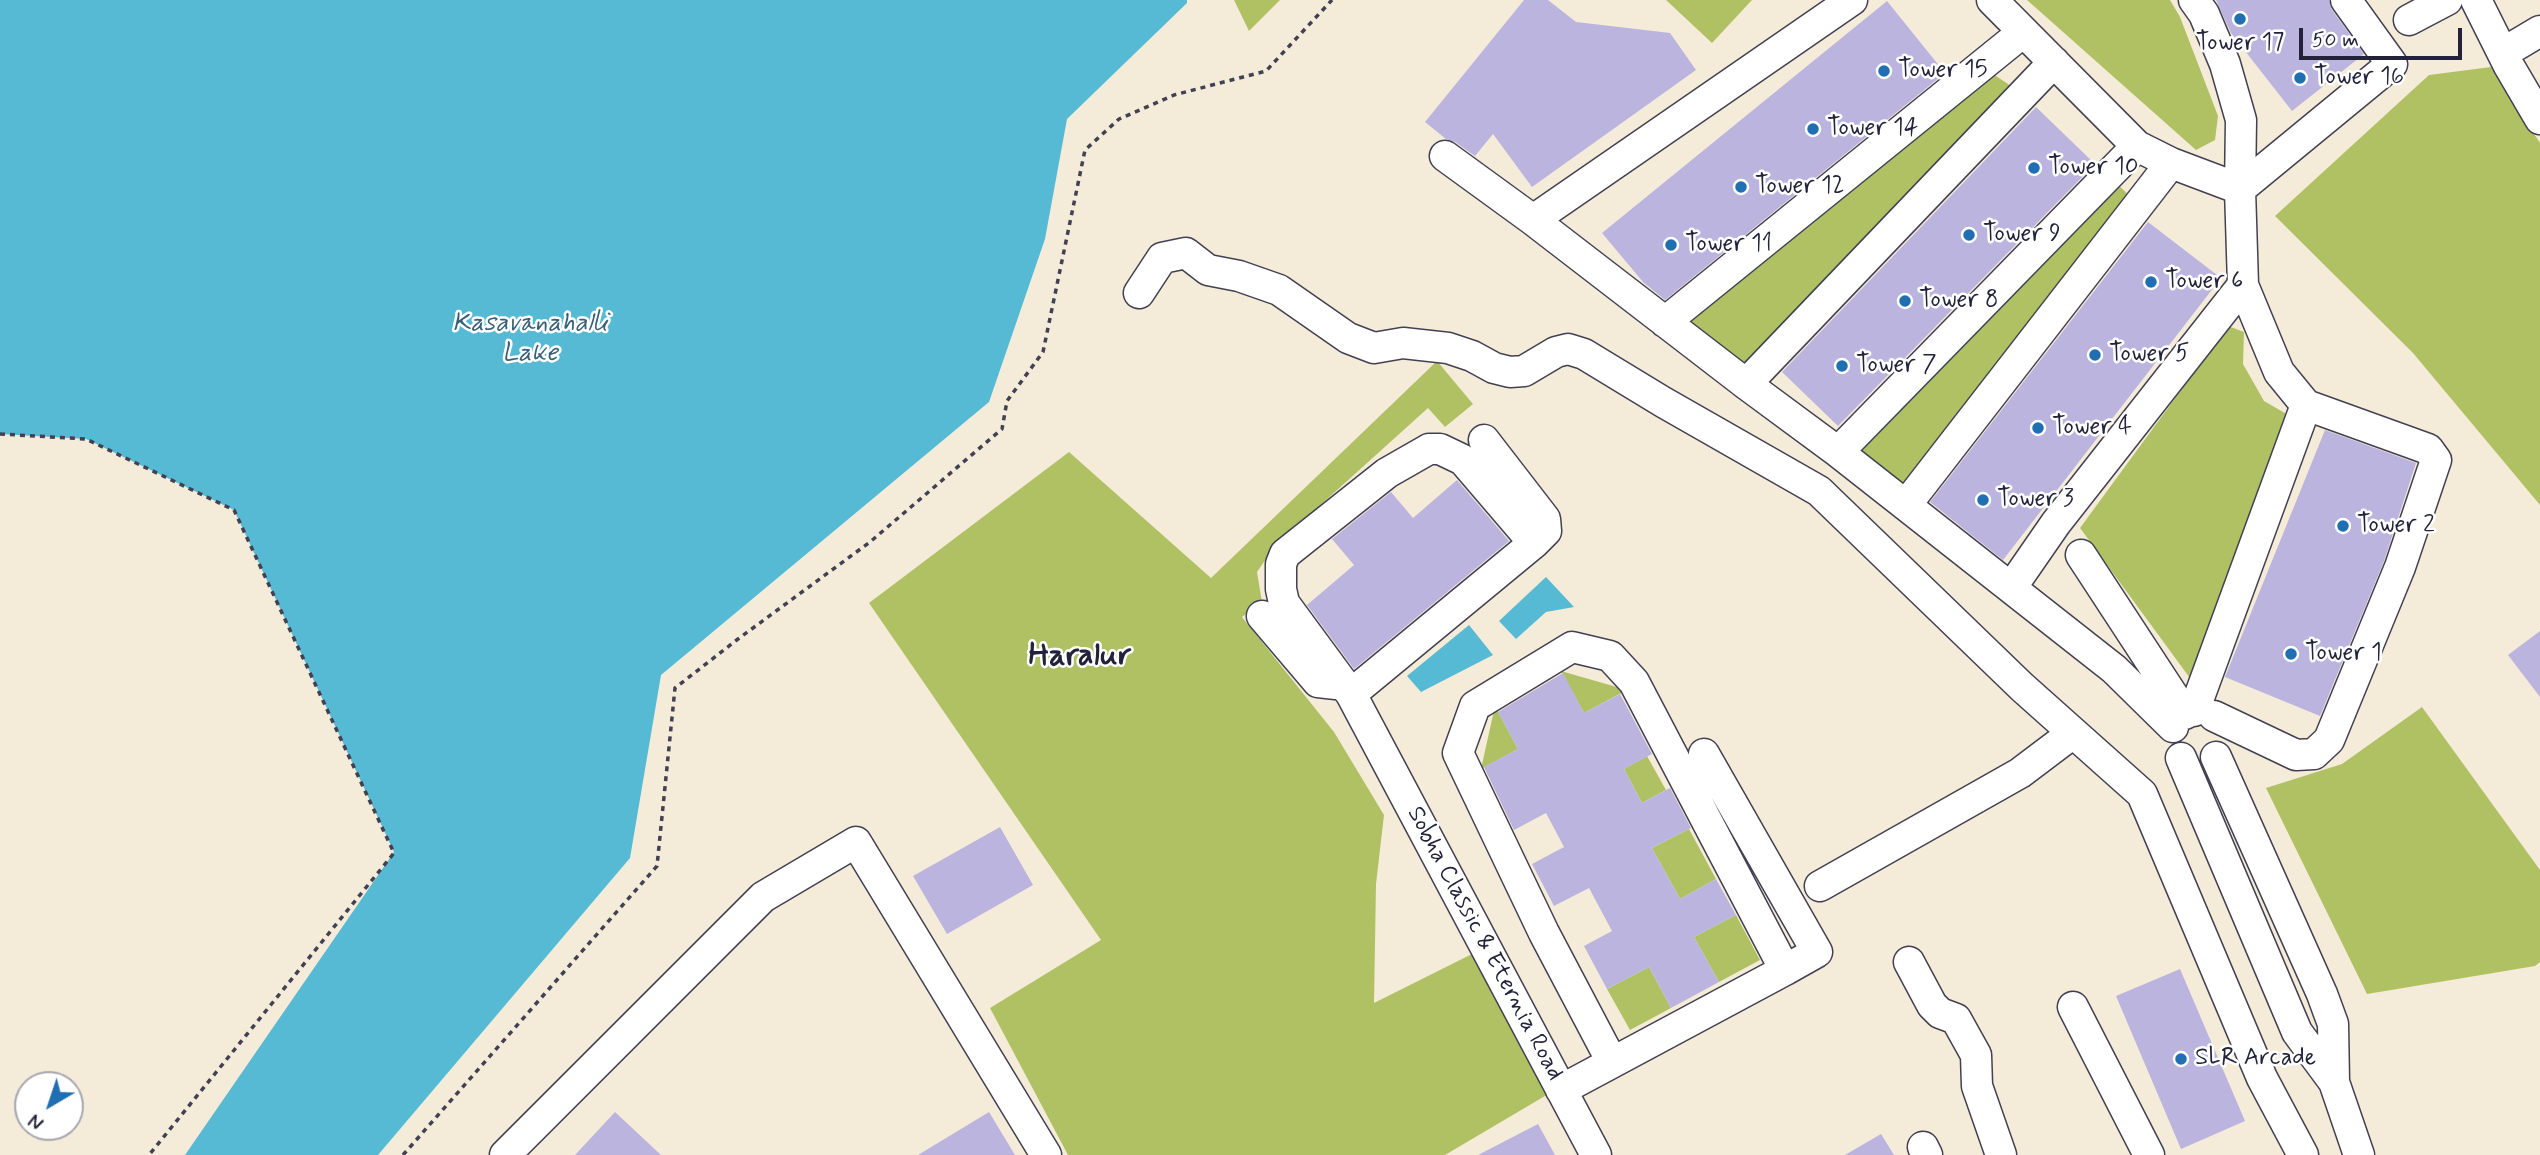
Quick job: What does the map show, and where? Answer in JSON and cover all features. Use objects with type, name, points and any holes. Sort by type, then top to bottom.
[{"type":"street","points":[[1533,220],[1852,0]]},
{"type":"street","points":[[1992,0],[2137,146],[2171,163],[2239,189]]},
{"type":"street","points":[[1445,156],[1838,452],[2114,669],[2191,717],[2295,755],[2314,754],[2329,740],[2400,567],[2436,460],[2428,449],[2306,405],[2279,372],[2243,285],[2239,189],[2241,120],[2225,64],[2204,15],[2194,0]]},
{"type":"street","points":[[2239,189],[2392,64],[2346,0]]},
{"type":"street","points":[[2409,20],[2447,0]]},
{"type":"street","points":[[2476,0],[2540,119]]},
{"type":"street","points":[[2503,53],[2540,31]]},
{"type":"street","points":[[1665,322],[2022,33]]},
{"type":"street","points":[[1746,384],[2054,62]]},
{"type":"street","points":[[1838,452],[2137,146]]},
{"type":"street","points":[[1906,505],[2171,163]]},
{"type":"street","points":[[1139,293],[1162,258],[1186,253],[1208,270],[1240,276],[1279,290],[1348,338],[1374,348],[1403,343],[1448,348],[1510,372],[1524,371],[1556,352],[1567,349],[1584,354],[1819,491],[2012,679],[2142,794],[2262,1078],[2303,1155]]},
{"type":"street","points":[[2011,588],[2056,523],[2243,285]]},
{"type":"street","points":[[2306,405],[2191,717],[2172,744],[2181,758],[2297,1032],[2334,1082],[2359,1155]]},
{"type":"street","points":[[1262,615],[1318,682],[1347,689],[1534,543],[1546,531],[1545,519],[1484,440]]},
{"type":"street","name":"Sobha Classic & Eternia Road","points":[[1534,543],[1463,460],[1451,453],[1429,449],[1387,473],[1285,554],[1281,564],[1281,589],[1284,603],[1347,689],[1371,732],[1596,1155]]},
{"type":"street","points":[[2081,555],[2191,717],[2220,722],[2225,736],[2224,744],[2216,757],[2202,764],[2181,758]]},
{"type":"street","points":[[1612,1062],[1544,933],[1458,753],[1475,706],[1572,647],[1609,656],[1634,682],[1785,970]]},
{"type":"street","points":[[1820,886],[2020,773],[2073,733]]},
{"type":"street","points":[[1561,1090],[1817,952],[1704,754]]},
{"type":"street","points":[[2216,757],[2333,1024],[2334,1082]]},
{"type":"street","points":[[505,1155],[763,897],[856,842],[1046,1155]]},
{"type":"street","points":[[1909,962],[1932,1005],[1940,1013],[1956,1019],[1976,1055],[1977,1086],[2000,1155]]},
{"type":"street","points":[[2073,1007],[2149,1155]]},
{"type":"path","points":[[403,1155],[657,866],[676,688],[870,542],[1002,429],[1007,401],[1042,352],[1085,150],[1119,119],[1174,95],[1266,71],[1332,0]]},
{"type":"path","points":[[0,434],[86,439],[234,510],[394,853],[149,1155]]},
{"type":"green space","points":[[1234,0],[1280,0],[1249,31]]},
{"type":"green space","points":[[1666,0],[1752,0],[1712,43]]},
{"type":"green space","points":[[2027,0],[2170,0],[2180,17],[2218,116],[2215,140],[2196,150]]},
{"type":"green space","points":[[2491,67],[2540,143],[2540,505],[2413,353],[2275,216],[2429,75]]},
{"type":"green space","points":[[1984,68],[2020,92],[1747,377],[1677,323]]},
{"type":"green space","points":[[2111,178],[2136,202],[1906,499],[1844,450]]},
{"type":"green space","points":[[2228,326],[2244,332],[2243,364],[2264,401],[2290,416],[2195,685],[2080,528]]},
{"type":"green space","points":[[1437,361],[1473,404],[1445,427],[1428,408],[1274,547],[1257,572],[1262,602],[1242,617],[1334,732],[1384,815],[1376,884],[1374,1003],[1478,951],[1550,1093],[1445,1155],[1068,1155],[990,1008],[1101,940],[869,603],[1069,452],[1211,578]]},
{"type":"green space","points":[[1561,671],[1627,690],[1584,713]]},
{"type":"green space","points":[[1495,706],[1518,749],[1481,769]]},
{"type":"green space","points":[[2422,707],[2540,870],[2540,962],[2535,966],[2367,994],[2266,788],[2342,764]]},
{"type":"green space","points":[[1647,756],[1666,790],[1642,803],[1624,769]]},
{"type":"green space","points":[[1689,829],[1716,879],[1680,899],[1652,848]]},
{"type":"green space","points":[[1736,915],[1760,960],[1719,982],[1694,937]]},
{"type":"green space","points":[[1649,967],[1671,1008],[1630,1030],[1607,989]]},
{"type":"water","name":"Kasavanahalli Lake","points":[[0,0],[1187,0],[1187,3],[1067,119],[1045,239],[989,402],[661,675],[630,858],[378,1155],[185,1155],[394,852],[234,510],[86,439],[0,434]]},
{"type":"water","points":[[1546,577],[1574,607],[1546,612],[1516,639],[1499,621]]},
{"type":"water","points":[[1469,625],[1493,655],[1421,692],[1407,676]]},
{"type":"building","points":[[1524,0],[1548,0],[1576,22],[1670,33],[1696,70],[1532,187],[1493,134],[1475,156],[1446,139],[1425,122]]},
{"type":"building","name":"Tower 16","points":[[2216,0],[2329,0],[2332,10],[2364,54],[2292,111],[2231,33]]},
{"type":"building","points":[[1887,1],[1945,73],[1665,300],[1643,282],[1602,233]]},
{"type":"building","points":[[2036,107],[2095,164],[1838,426],[1782,372]]},
{"type":"building","points":[[2148,222],[2221,278],[2003,560],[1930,502]]},
{"type":"building","name":"Tower 2","points":[[2325,430],[2416,463],[2384,561],[2320,716],[2225,677]]},
{"type":"building","points":[[1457,480],[1509,541],[1354,669],[1307,605],[1354,565],[1332,539],[1391,492],[1413,518]]},
{"type":"building","points":[[2540,631],[2540,697],[2508,655]]},
{"type":"building","points":[[1563,673],[1584,713],[1620,694],[1652,754],[1624,769],[1642,803],[1670,788],[1691,828],[1652,848],[1680,899],[1716,879],[1736,915],[1694,937],[1719,982],[1671,1008],[1649,967],[1607,989],[1584,946],[1612,931],[1589,888],[1554,906],[1532,864],[1564,847],[1546,813],[1514,830],[1484,767],[1518,749],[1498,712]]},
{"type":"building","points":[[1000,827],[1033,885],[947,934],[913,876]]},
{"type":"building","name":"SLR Arcade","points":[[2180,969],[2245,1121],[2181,1149],[2116,996]]},
{"type":"building","points":[[615,1112],[661,1155],[575,1155]]},
{"type":"building","points":[[989,1112],[1015,1155],[918,1155]]},
{"type":"building","points":[[1538,1124],[1555,1155],[1478,1155]]},
{"type":"building","points":[[1881,1134],[1894,1155],[1845,1155]]},
{"type":"place","name":"Tower 17","points":[[2240,19]]},
{"type":"place","name":"Tower 15","points":[[1884,71]]},
{"type":"place","name":"Tower 16","points":[[2300,78]]},
{"type":"place","name":"Tower 14","points":[[1813,129]]},
{"type":"place","name":"Tower 10","points":[[2034,168]]},
{"type":"place","name":"Tower 12","points":[[1741,187]]},
{"type":"place","name":"Tower 9","points":[[1969,235]]},
{"type":"place","name":"Tower 11","points":[[1671,245]]},
{"type":"place","name":"Tower 6","points":[[2151,282]]},
{"type":"place","name":"Tower 8","points":[[1905,301]]},
{"type":"place","name":"Tower 5","points":[[2095,355]]},
{"type":"place","name":"Tower 7","points":[[1842,366]]},
{"type":"place","name":"Tower 4","points":[[2038,428]]},
{"type":"place","name":"Tower 3","points":[[1983,500]]},
{"type":"place","name":"Tower 2","points":[[2343,526]]},
{"type":"place","name":"Tower 1","points":[[2291,654]]},
{"type":"place","name":"SLR Arcade","points":[[2181,1059]]},
{"type":"district","name":"Haralur","points":[[1080,657]]}]
